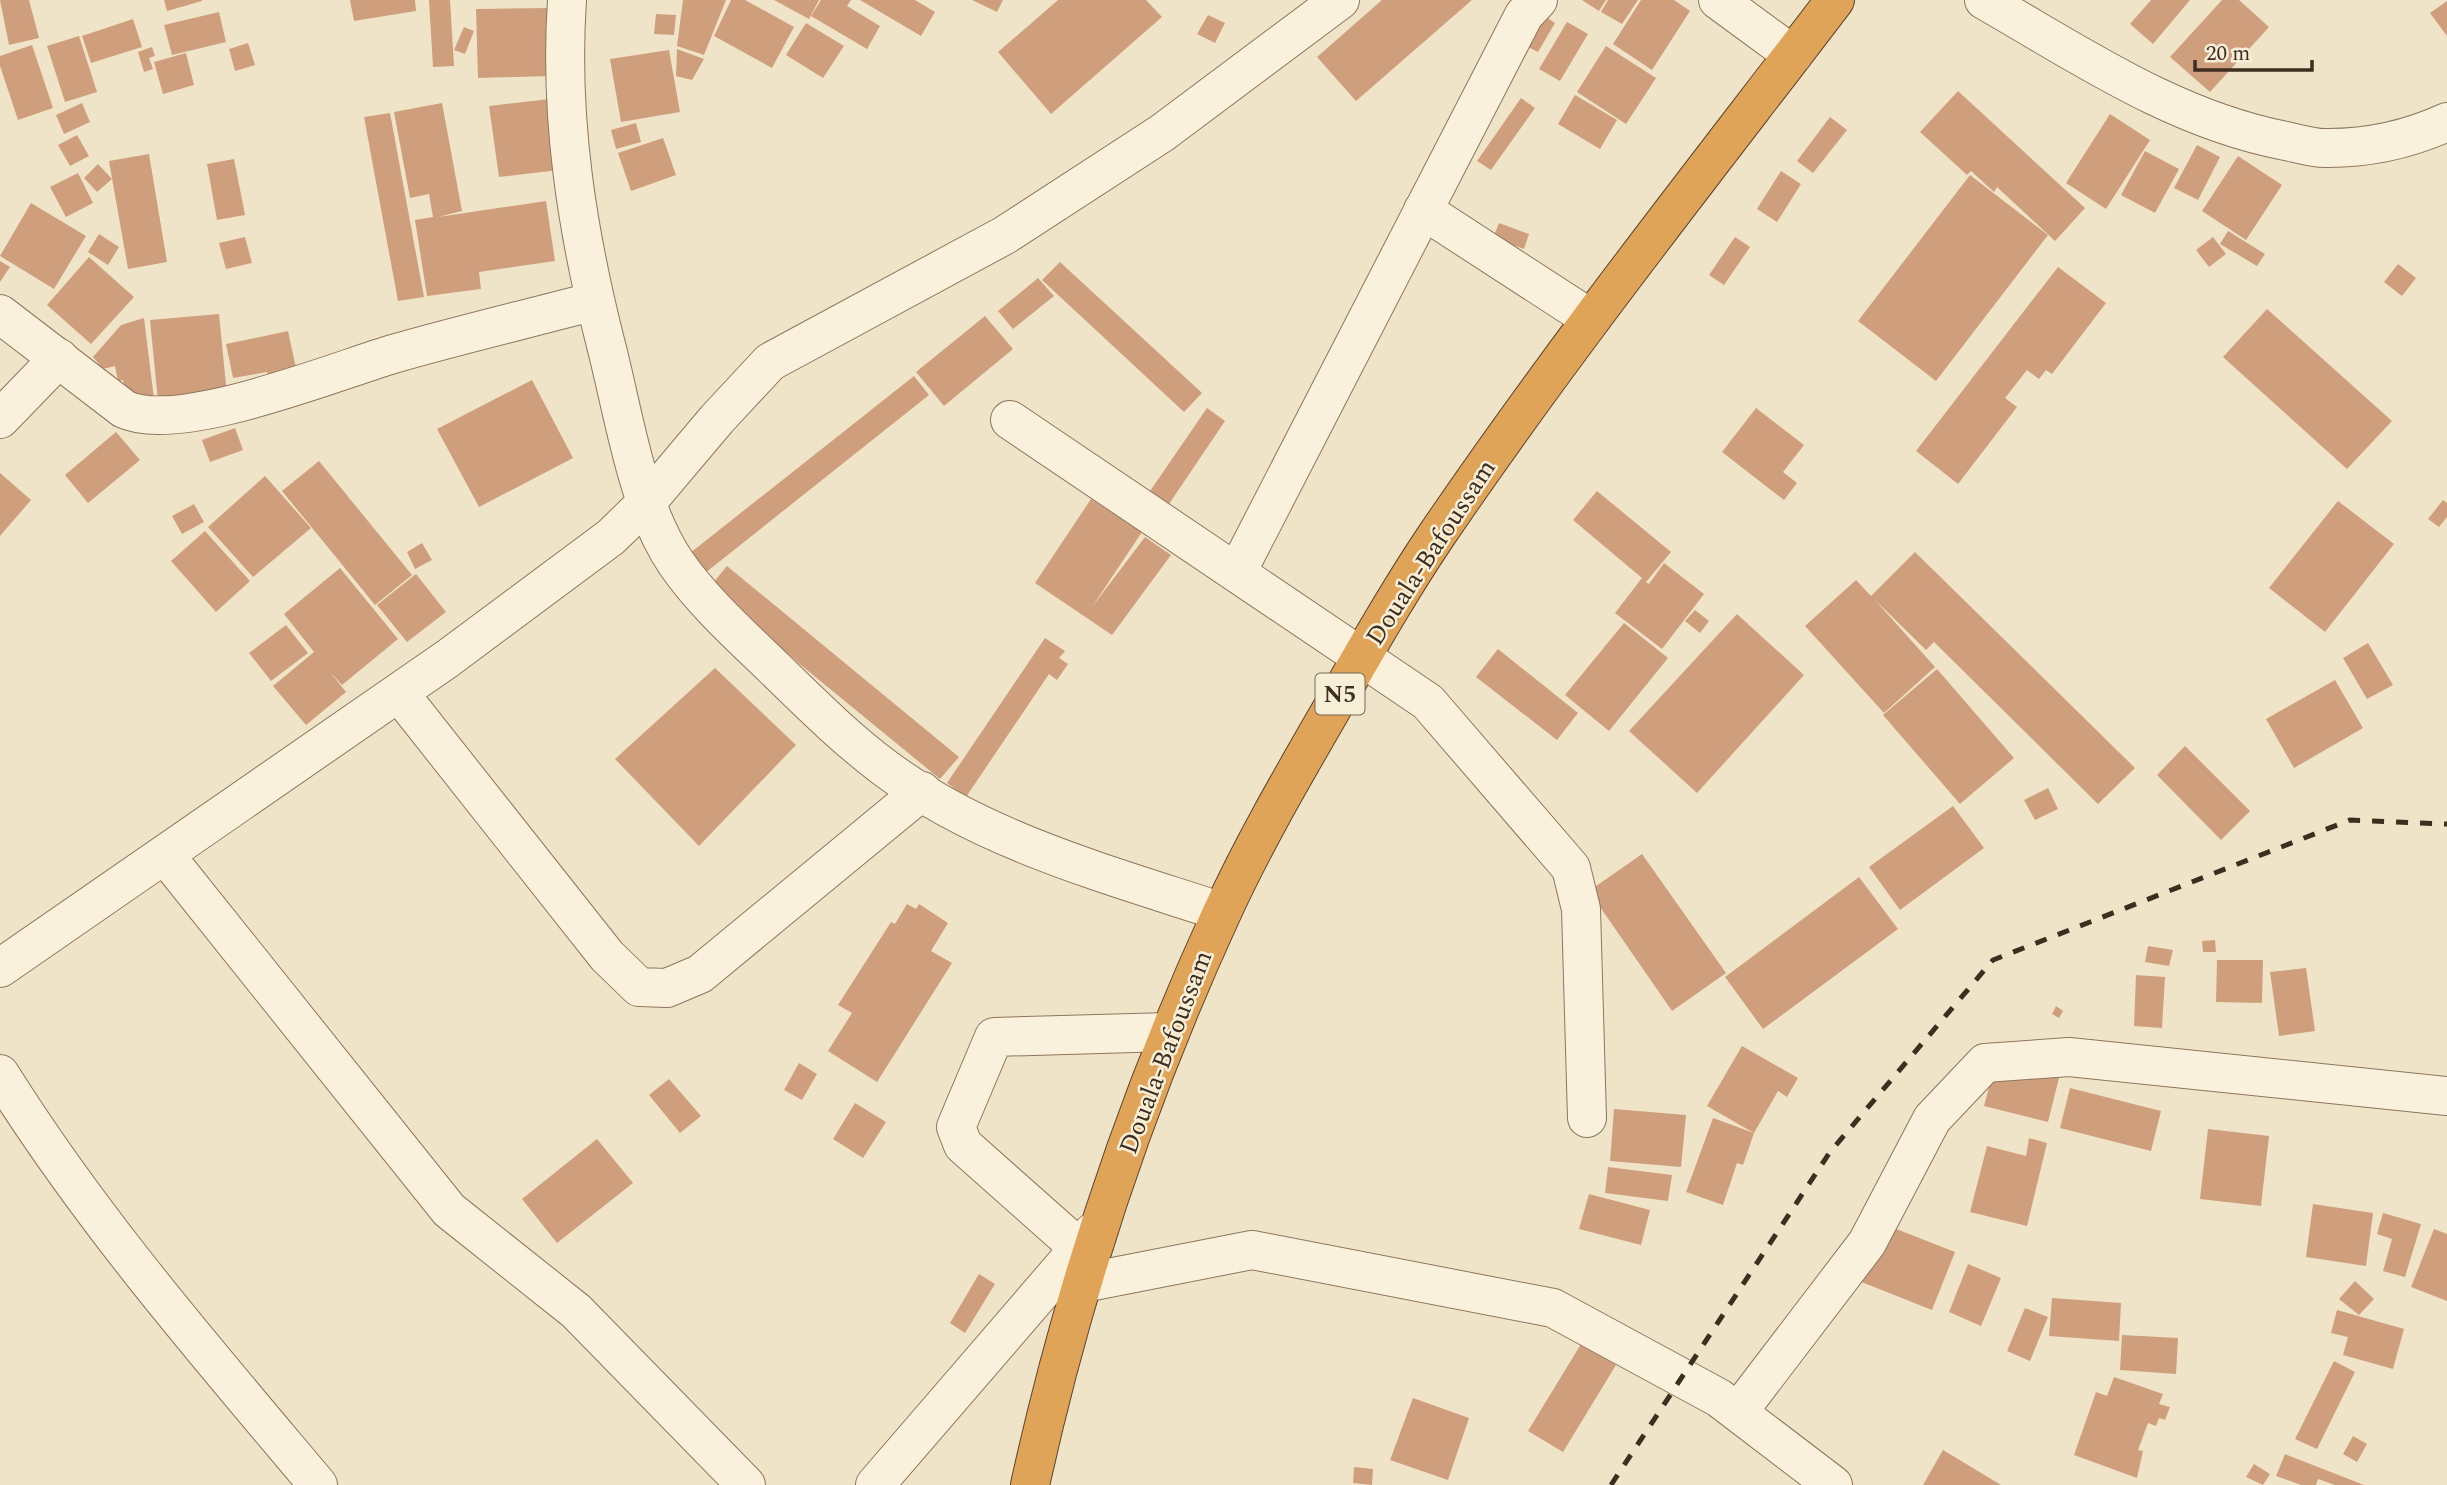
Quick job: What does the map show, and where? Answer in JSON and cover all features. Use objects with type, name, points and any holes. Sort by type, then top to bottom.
[{"type":"highway","name":"Douala-Bafoussam","points":[[1030,1485],[1048,1402],[1087,1251],[1170,1032],[1222,912],[1362,656],[1434,538],[1591,319],[1835,0]]},
{"type":"street","points":[[567,0],[566,124],[573,195],[595,301],[647,502],[676,562],[722,618],[823,716],[886,769],[959,814],[1032,847],[1222,912]]},
{"type":"street","points":[[0,968],[398,693],[611,537],[647,502],[717,419],[770,362],[827,328],[1005,235],[1162,133],[1340,0]]},
{"type":"street","points":[[1237,572],[1524,15],[1538,0]]},
{"type":"street","points":[[1718,0],[1793,55]]},
{"type":"street","points":[[1984,0],[2136,87],[2193,114],[2264,137],[2325,149],[2382,144],[2447,122]]},
{"type":"street","points":[[1423,210],[1591,319]]},
{"type":"street","points":[[0,314],[124,410],[138,416],[154,417],[228,404],[394,354],[595,301]]},
{"type":"street","points":[[0,419],[59,358]]},
{"type":"street","points":[[1010,421],[1428,702],[1571,868],[1581,909],[1587,1118]]},
{"type":"street","points":[[398,693],[607,956],[639,987],[667,988],[700,974],[922,791]]},
{"type":"street","points":[[165,855],[449,1210],[576,1311],[746,1485]]},
{"type":"street","points":[[1170,1032],[1012,1034],[994,1037],[956,1127],[963,1145],[1087,1251],[1252,1250],[1553,1308],[1719,1398],[1833,1485]]},
{"type":"street","points":[[1738,1412],[1867,1243],[1933,1119],[1985,1063],[2069,1057],[2447,1096]]},
{"type":"street","points":[[0,1074],[47,1149],[205,1350],[318,1485]]},
{"type":"street","points":[[875,1485],[1087,1251]]},
{"type":"building","points":[[0,0],[29,0],[39,38],[9,45]]},
{"type":"building","points":[[164,0],[202,0],[202,1],[167,11]]},
{"type":"building","points":[[350,0],[415,0],[416,11],[354,21]]},
{"type":"building","points":[[429,0],[450,0],[454,66],[433,67]]},
{"type":"building","points":[[683,0],[726,0],[704,55],[677,46]]},
{"type":"building","points":[[731,0],[745,0],[794,27],[772,68],[714,36]]},
{"type":"building","points":[[774,0],[819,0],[809,19]]},
{"type":"building","points":[[821,0],[851,0],[847,6],[880,26],[867,49],[811,16]]},
{"type":"building","points":[[860,0],[915,0],[935,12],[921,36]]},
{"type":"building","points":[[972,0],[1003,0],[997,12]]},
{"type":"building","points":[[1058,0],[1146,0],[1162,17],[1051,114],[998,52]]},
{"type":"building","points":[[1382,0],[1472,0],[1356,101],[1317,57]]},
{"type":"building","points":[[1582,0],[1606,0],[1599,11]]},
{"type":"building","points":[[1608,0],[1638,0],[1622,24],[1601,12]]},
{"type":"building","points":[[1641,0],[1674,0],[1690,11],[1652,70],[1613,44]]},
{"type":"building","points":[[2151,0],[2190,0],[2153,44],[2130,24]]},
{"type":"building","points":[[2222,0],[2239,0],[2269,27],[2210,92],[2170,57]]},
{"type":"building","points":[[2447,1],[2447,36],[2430,13]]},
{"type":"building","points":[[549,8],[551,76],[478,78],[476,9]]},
{"type":"building","points":[[219,12],[226,42],[172,55],[164,25]]},
{"type":"building","points":[[656,14],[676,15],[674,35],[654,34]]},
{"type":"building","points":[[1208,15],[1225,23],[1215,43],[1197,34]]},
{"type":"building","points":[[1546,17],[1555,23],[1538,52],[1528,47]]},
{"type":"building","points":[[133,19],[142,47],[91,63],[82,36]]},
{"type":"building","points":[[1567,22],[1588,34],[1560,81],[1539,69]]},
{"type":"building","points":[[806,23],[844,46],[823,78],[786,55]]},
{"type":"building","points":[[464,27],[474,31],[465,54],[454,50]]},
{"type":"building","points":[[79,36],[97,92],[65,102],[47,46]]},
{"type":"building","points":[[248,43],[255,65],[235,71],[229,49]]},
{"type":"building","points":[[32,45],[53,108],[18,120],[0,66],[0,56]]},
{"type":"building","points":[[1606,46],[1656,78],[1626,124],[1577,92]]},
{"type":"building","points":[[152,47],[155,56],[149,58],[153,69],[144,72],[138,52]]},
{"type":"building","points":[[677,49],[704,59],[692,80],[676,76]]},
{"type":"building","points":[[669,50],[680,112],[621,122],[610,59]]},
{"type":"building","points":[[186,53],[194,85],[163,94],[154,62]]},
{"type":"building","points":[[1958,91],[2085,208],[2055,241],[1997,187],[1994,192],[1971,171],[1967,175],[1920,132]]},
{"type":"building","points":[[1575,95],[1617,120],[1600,149],[1558,124]]},
{"type":"building","points":[[1521,98],[1535,108],[1491,170],[1477,161]]},
{"type":"building","points":[[550,99],[559,170],[499,177],[489,106]]},
{"type":"building","points":[[82,103],[90,122],[64,134],[56,115]]},
{"type":"building","points":[[442,103],[462,211],[438,217],[546,201],[555,261],[479,272],[481,289],[427,296],[415,220],[433,217],[429,194],[410,198],[394,112]]},
{"type":"building","points":[[390,113],[424,297],[398,301],[364,117]]},
{"type":"building","points":[[2110,114],[2150,140],[2106,209],[2066,183]]},
{"type":"building","points":[[1830,117],[1847,130],[1813,173],[1797,161]]},
{"type":"building","points":[[636,123],[641,142],[616,149],[611,130]]},
{"type":"building","points":[[77,135],[89,156],[70,166],[58,145]]},
{"type":"building","points":[[663,138],[676,175],[631,191],[618,153]]},
{"type":"building","points":[[2197,145],[2220,157],[2198,200],[2174,188]]},
{"type":"building","points":[[2145,151],[2179,169],[2155,213],[2121,195]]},
{"type":"building","points":[[149,154],[167,262],[128,269],[109,161]]},
{"type":"building","points":[[2238,156],[2282,185],[2246,240],[2202,211]]},
{"type":"building","points":[[234,159],[245,215],[217,220],[207,164]]},
{"type":"building","points":[[98,164],[112,179],[97,192],[84,178]]},
{"type":"building","points":[[1781,171],[1801,184],[1777,222],[1757,209]]},
{"type":"building","points":[[78,173],[93,203],[66,217],[50,187]]},
{"type":"building","points":[[1970,175],[2048,235],[1936,381],[1858,321]]},
{"type":"building","points":[[31,203],[86,236],[54,289],[0,256]]},
{"type":"building","points":[[1499,223],[1529,234],[1524,249],[1493,238]]},
{"type":"building","points":[[2228,231],[2265,254],[2257,266],[2220,244]]},
{"type":"building","points":[[99,234],[119,247],[108,265],[88,252]]},
{"type":"building","points":[[245,237],[252,263],[226,269],[219,243]]},
{"type":"building","points":[[1735,237],[1750,247],[1724,285],[1709,275]]},
{"type":"building","points":[[2213,237],[2226,254],[2209,267],[2196,250]]},
{"type":"building","points":[[89,257],[134,297],[91,344],[47,305]]},
{"type":"building","points":[[0,261],[10,267],[0,282]]},
{"type":"building","points":[[1060,262],[1202,393],[1184,412],[1042,280]]},
{"type":"building","points":[[2398,264],[2416,278],[2402,296],[2384,282]]},
{"type":"building","points":[[2058,267],[2106,303],[2052,374],[2046,370],[2039,379],[2027,370],[2005,398],[2017,407],[1958,484],[1916,451]]},
{"type":"building","points":[[1038,278],[1054,296],[1013,329],[998,311]]},
{"type":"building","points":[[2267,309],[2392,421],[2347,469],[2223,357]]},
{"type":"building","points":[[219,314],[227,395],[158,401],[150,320]]},
{"type":"building","points":[[985,316],[1013,349],[944,406],[916,372]]},
{"type":"building","points":[[144,318],[154,399],[126,402],[123,380],[118,381],[115,366],[103,369],[93,357],[121,325]]},
{"type":"building","points":[[288,331],[298,377],[269,382],[267,372],[233,378],[226,344]]},
{"type":"building","points":[[914,376],[929,395],[700,577],[685,557]]},
{"type":"building","points":[[532,380],[573,458],[479,507],[437,429]]},
{"type":"building","points":[[1207,408],[1225,421],[1167,507],[1148,494]]},
{"type":"building","points":[[1756,408],[1804,445],[1783,472],[1797,483],[1784,500],[1722,452]]},
{"type":"building","points":[[235,428],[243,450],[210,462],[202,440]]},
{"type":"building","points":[[116,432],[140,460],[88,503],[65,475]]},
{"type":"building","points":[[319,461],[412,575],[375,605],[282,491]]},
{"type":"building","points":[[0,473],[31,500],[0,536]]},
{"type":"building","points":[[265,476],[311,528],[253,577],[208,527]]},
{"type":"building","points":[[1597,491],[1671,552],[1646,582],[1649,584],[1664,563],[1704,594],[1662,649],[1615,613],[1642,578],[1573,520]]},
{"type":"building","points":[[1091,499],[1142,532],[1092,607],[1145,537],[1171,555],[1112,635],[1035,583]]},
{"type":"building","points":[[2443,500],[2447,503],[2447,517],[2439,527],[2428,519]]},
{"type":"building","points":[[2338,501],[2394,544],[2325,632],[2269,588]]},
{"type":"building","points":[[194,504],[204,522],[182,534],[172,516]]},
{"type":"building","points":[[205,531],[250,581],[216,612],[171,561]]},
{"type":"building","points":[[422,543],[432,560],[415,569],[407,552]]},
{"type":"building","points":[[1915,552],[2135,768],[2098,804],[1934,642],[1926,650],[1875,600],[1935,667],[1884,713],[1805,626],[1856,580],[1871,596]]},
{"type":"building","points":[[727,566],[959,757],[940,779],[708,589]]},
{"type":"building","points":[[340,568],[398,639],[342,685],[330,672],[346,692],[306,725],[273,686],[314,652],[284,614]]},
{"type":"building","points":[[416,574],[446,612],[407,642],[377,605]]},
{"type":"building","points":[[1695,610],[1709,621],[1700,633],[1685,621]]},
{"type":"building","points":[[1737,614],[1804,675],[1697,793],[1629,731]]},
{"type":"building","points":[[1624,623],[1668,658],[1609,731],[1565,695]]},
{"type":"building","points":[[286,625],[308,653],[271,681],[249,653]]},
{"type":"building","points":[[1045,638],[1065,651],[1059,658],[1068,664],[1057,680],[1049,674],[966,797],[947,783]]},
{"type":"building","points":[[2368,643],[2393,685],[2367,699],[2343,658]]},
{"type":"building","points":[[1498,649],[1578,713],[1557,740],[1476,677]]},
{"type":"building","points":[[715,668],[796,745],[699,846],[615,759]]},
{"type":"building","points":[[1937,669],[2014,758],[1960,804],[1883,715]]},
{"type":"building","points":[[2335,680],[2363,728],[2294,768],[2266,719]]},
{"type":"building","points":[[2185,746],[2250,811],[2221,840],[2157,775]]},
{"type":"building","points":[[2048,788],[2058,809],[2035,820],[2024,800]]},
{"type":"building","points":[[1953,806],[1984,848],[1900,910],[1869,867]]},
{"type":"building","points":[[1642,854],[1726,973],[1672,1011],[1589,891]]},
{"type":"building","points":[[1859,877],[1898,929],[1763,1029],[1725,977]]},
{"type":"building","points":[[907,904],[916,909],[919,904],[948,923],[931,951],[952,963],[877,1082],[828,1051],[852,1013],[838,1005],[891,922],[895,924]]},
{"type":"building","points":[[2215,940],[2216,952],[2203,952],[2202,941]]},
{"type":"building","points":[[2148,946],[2173,950],[2169,966],[2145,962]]},
{"type":"building","points":[[2217,960],[2263,960],[2262,1003],[2216,1002]]},
{"type":"building","points":[[2306,968],[2315,1031],[2279,1036],[2270,972]]},
{"type":"building","points":[[2136,975],[2165,977],[2162,1028],[2134,1026]]},
{"type":"building","points":[[2056,1006],[2063,1011],[2059,1018],[2052,1014]]},
{"type":"building","points":[[1742,1046],[1798,1078],[1787,1097],[1778,1091],[1754,1133],[1707,1106]]},
{"type":"building","points":[[1998,1054],[2061,1070],[2048,1122],[1984,1106]]},
{"type":"building","points":[[799,1063],[817,1074],[802,1100],[784,1090]]},
{"type":"building","points":[[669,1079],[701,1116],[680,1133],[649,1095]]},
{"type":"building","points":[[2070,1088],[2161,1111],[2151,1151],[2060,1128]]},
{"type":"building","points":[[855,1103],[886,1122],[863,1158],[833,1139]]},
{"type":"building","points":[[1614,1109],[1686,1115],[1681,1167],[1610,1161]]},
{"type":"building","points":[[1713,1118],[1754,1133],[1743,1165],[1737,1163],[1723,1205],[1686,1192]]},
{"type":"building","points":[[2208,1129],[2269,1136],[2261,1206],[2200,1199]]},
{"type":"building","points":[[2029,1138],[2047,1143],[2027,1226],[1970,1212],[1987,1146],[2026,1156]]},
{"type":"building","points":[[597,1139],[633,1183],[557,1243],[522,1199]]},
{"type":"building","points":[[1608,1167],[1672,1175],[1668,1201],[1605,1193]]},
{"type":"building","points":[[1589,1194],[1650,1210],[1641,1245],[1579,1229]]},
{"type":"building","points":[[2313,1204],[2373,1213],[2366,1266],[2306,1257]]},
{"type":"building","points":[[2383,1213],[2421,1224],[2405,1277],[2383,1271],[2392,1239],[2377,1234]]},
{"type":"building","points":[[1881,1223],[1955,1252],[1932,1310],[1859,1281]]},
{"type":"building","points":[[2434,1229],[2447,1234],[2447,1301],[2411,1287]]},
{"type":"building","points":[[1968,1264],[2001,1278],[1981,1326],[1949,1312]]},
{"type":"building","points":[[979,1274],[995,1284],[965,1333],[950,1323]]},
{"type":"building","points":[[2355,1281],[2374,1299],[2359,1315],[2339,1299]]},
{"type":"building","points":[[2052,1298],[2121,1303],[2119,1341],[2049,1336]]},
{"type":"building","points":[[2025,1308],[2048,1317],[2030,1361],[2007,1351]]},
{"type":"building","points":[[2337,1310],[2404,1329],[2393,1369],[2343,1355],[2348,1337],[2331,1333]]},
{"type":"building","points":[[2122,1335],[2178,1338],[2176,1374],[2120,1370]]},
{"type":"building","points":[[1581,1344],[1616,1365],[1563,1452],[1528,1431]]},
{"type":"building","points":[[2334,1361],[2355,1372],[2317,1449],[2295,1439]]},
{"type":"building","points":[[2114,1377],[2163,1394],[2159,1404],[2170,1407],[2165,1420],[2159,1418],[2156,1426],[2148,1423],[2138,1450],[2143,1451],[2137,1478],[2074,1455],[2096,1392],[2107,1396]]},
{"type":"building","points":[[1413,1398],[1469,1418],[1448,1480],[1390,1460]]},
{"type":"building","points":[[2353,1436],[2367,1444],[2357,1462],[2343,1454]]},
{"type":"building","points":[[1943,1450],[2001,1485],[1923,1485]]},
{"type":"building","points":[[2285,1454],[2364,1485],[2335,1485],[2318,1479],[2316,1485],[2301,1485],[2276,1476]]},
{"type":"building","points":[[2254,1464],[2270,1474],[2263,1485],[2246,1477]]},
{"type":"building","points":[[1354,1467],[1373,1469],[1372,1485],[1353,1483]]},
{"type":"railway","points":[[1611,1485],[1830,1152],[1993,960],[2350,820],[2447,824]]}]
